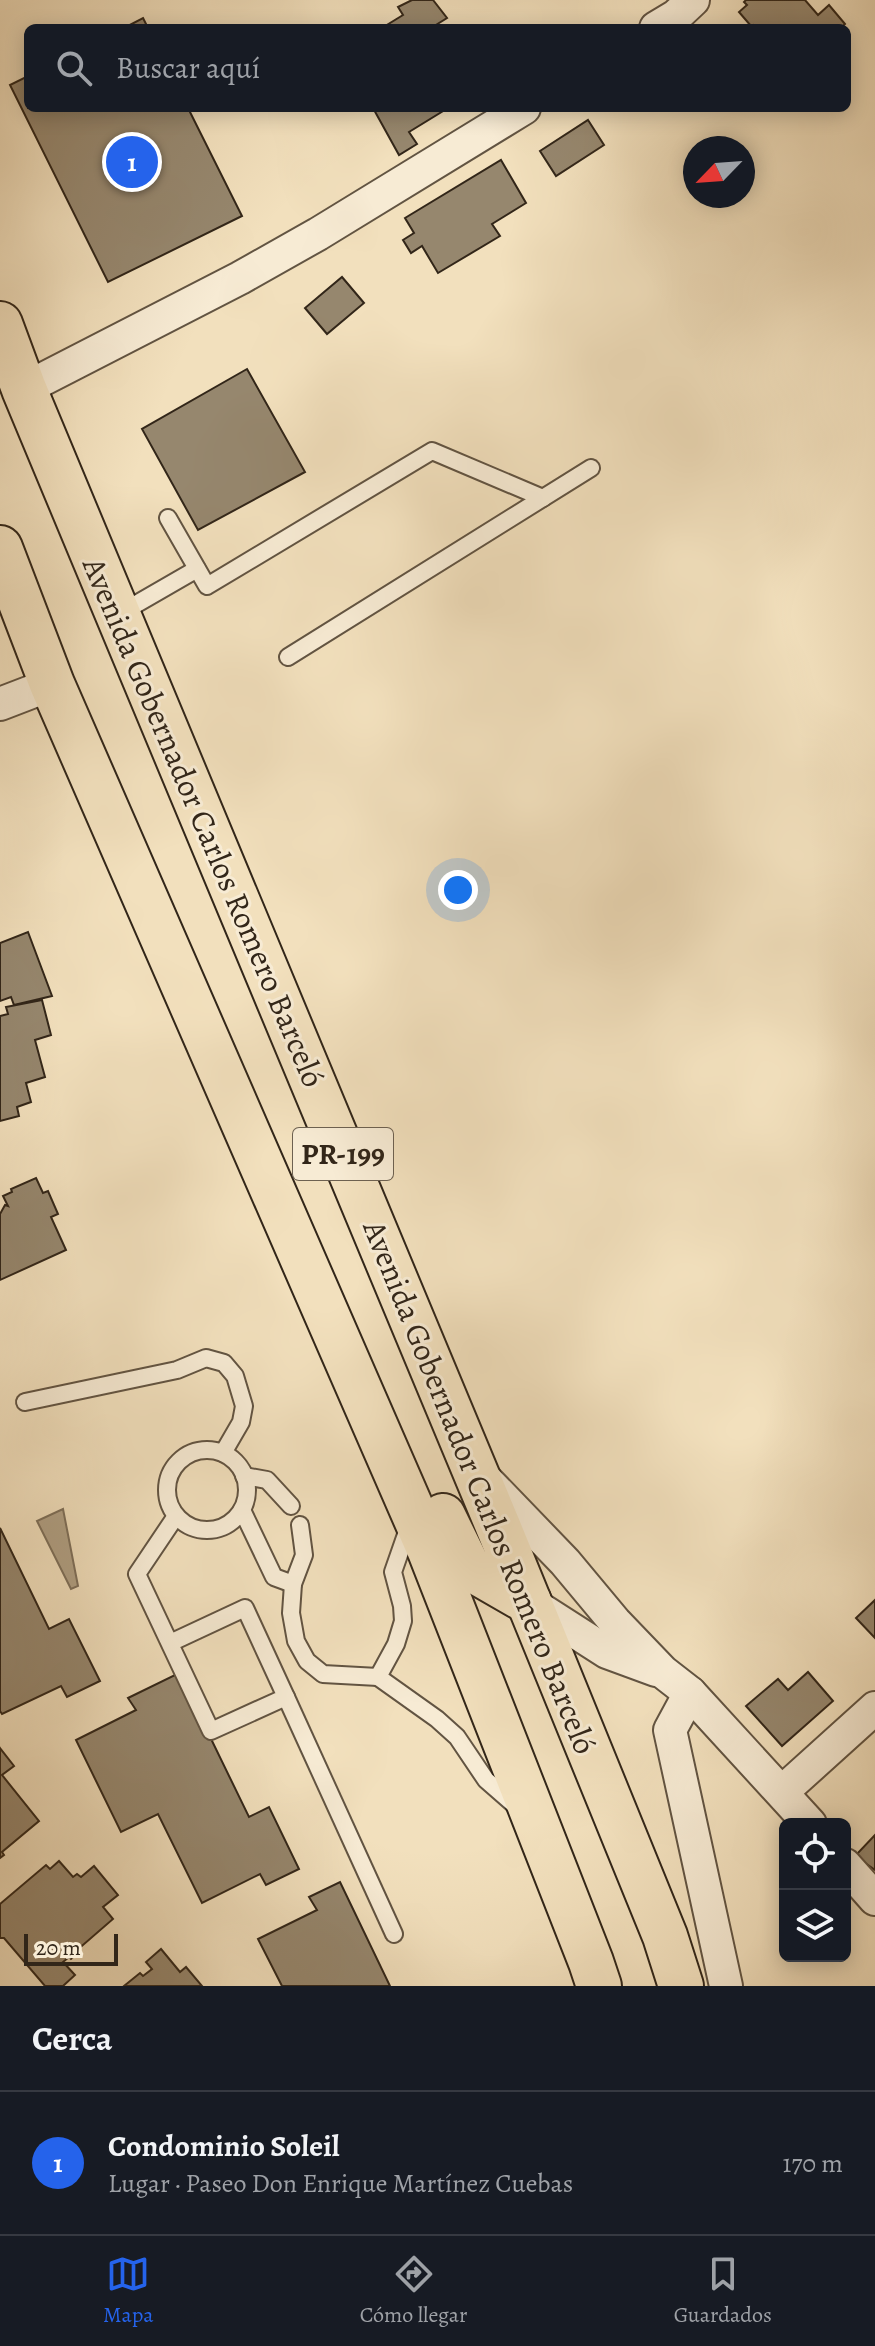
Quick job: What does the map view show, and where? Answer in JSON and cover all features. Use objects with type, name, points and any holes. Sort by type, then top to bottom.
[{"type":"main road","name":"Avenida Gobernador Carlos Romero Barceló","points":[[0,324],[24,389],[529,1602],[665,1936],[681,1986]]},
{"type":"main road","name":"PR-199","points":[[0,548],[52,684],[414,1513],[599,1986]]},
{"type":"main road","points":[[324,1307],[390,1390],[450,1533],[468,1567],[529,1602]]},
{"type":"street","points":[[663,24],[693,0]]},
{"type":"street","points":[[24,389],[240,278],[517,112]]},
{"type":"street","points":[[0,704],[52,684]]},
{"type":"street","points":[[473,1468],[516,1509],[615,1622],[663,1672],[690,1693],[805,1818]]},
{"type":"street","points":[[529,1602],[607,1652],[663,1672]]},
{"type":"street","points":[[690,1693],[670,1730],[726,1986]]},
{"type":"street","points":[[782,1792],[875,1708]]},
{"type":"street","points":[[851,1872],[875,1899]]},
{"type":"lane","points":[[168,518],[207,586],[432,451],[543,498]]},
{"type":"lane","points":[[288,657],[591,468]]},
{"type":"lane","points":[[118,615],[197,569]]},
{"type":"lane","points":[[25,1402],[177,1370],[206,1358],[224,1363],[235,1376],[244,1406],[241,1422],[223,1453]]},
{"type":"lane","points":[[197,1451],[223,1453],[234,1461],[244,1476],[247,1484],[242,1510],[224,1527],[198,1530],[186,1525],[169,1504],[166,1491],[168,1477],[184,1456],[197,1451]]},
{"type":"lane","points":[[244,1476],[267,1480],[291,1506]]},
{"type":"lane","points":[[242,1510],[274,1577],[293,1584]]},
{"type":"lane","points":[[378,1677],[396,1644],[403,1621],[393,1572],[414,1513]]},
{"type":"lane","points":[[176,1516],[137,1574],[211,1731],[286,1697]]},
{"type":"lane","points":[[300,1525],[304,1555],[293,1584],[291,1613],[296,1641],[307,1661],[323,1674],[378,1677],[457,1737],[486,1780],[537,1824]]},
{"type":"lane","points":[[170,1643],[245,1608],[394,1934]]},
{"type":"shaded area","points":[[63,1509],[78,1586],[71,1589],[37,1521]]},
{"type":"building","points":[[412,0],[433,0],[447,18],[437,24],[388,24],[403,15],[398,7]]},
{"type":"building","points":[[805,0],[818,15],[829,5],[845,24],[749,24],[739,12],[747,5],[744,2]]},
{"type":"building","points":[[143,18],[146,24],[132,24]]},
{"type":"building","points":[[24,78],[24,112],[190,112],[242,216],[108,282],[10,85]]},
{"type":"building","points":[[375,112],[442,112],[409,132],[417,144],[399,155]]},
{"type":"building","points":[[588,120],[604,145],[556,176],[540,151]]},
{"type":"building","points":[[501,160],[526,203],[492,224],[500,236],[438,273],[422,246],[411,253],[403,240],[414,233],[405,218]]},
{"type":"building","points":[[342,277],[364,303],[327,334],[305,308]]},
{"type":"building","points":[[247,369],[305,472],[198,530],[142,429]]},
{"type":"building","points":[[28,932],[52,996],[14,1005],[11,997],[0,1001],[0,943]]},
{"type":"building","points":[[42,1000],[51,1035],[35,1040],[45,1077],[26,1083],[31,1102],[17,1107],[19,1116],[0,1121],[0,1016],[8,1014],[6,1007]]},
{"type":"building","points":[[36,1178],[43,1193],[48,1191],[58,1214],[51,1217],[66,1250],[0,1280],[0,1214],[5,1205],[8,1206],[3,1196]]},
{"type":"building","points":[[0,1528],[49,1629],[69,1619],[100,1681],[67,1697],[61,1686],[2,1714],[0,1711]]},
{"type":"building","points":[[875,1600],[875,1638],[856,1618]]},
{"type":"building","points":[[808,1672],[833,1701],[782,1746],[746,1706],[778,1679],[788,1690]]},
{"type":"building","points":[[179,1673],[249,1817],[269,1807],[299,1869],[266,1885],[260,1874],[202,1903],[158,1814],[121,1832],[76,1740],[136,1710],[128,1698]]},
{"type":"building","points":[[0,1748],[14,1766],[2,1775],[39,1821],[2,1852],[4,1855],[0,1858]]},
{"type":"building","points":[[875,1835],[875,1870],[855,1856]]},
{"type":"building","points":[[59,1861],[73,1877],[77,1874],[81,1877],[94,1866],[118,1895],[103,1907],[113,1919],[76,1951],[78,1953],[63,1962],[75,1975],[63,1986],[45,1986],[4,1938],[0,1938],[0,1904],[46,1865],[50,1869]]},
{"type":"building","points":[[340,1882],[390,1986],[282,1986],[258,1939],[317,1910],[309,1897]]},
{"type":"building","points":[[161,1949],[180,1972],[186,1967],[202,1986],[124,1986],[140,1973],[143,1976],[152,1969],[146,1962]]},
{"type":"place","name":"Condominio Soleil","points":[[132,162]]}]
